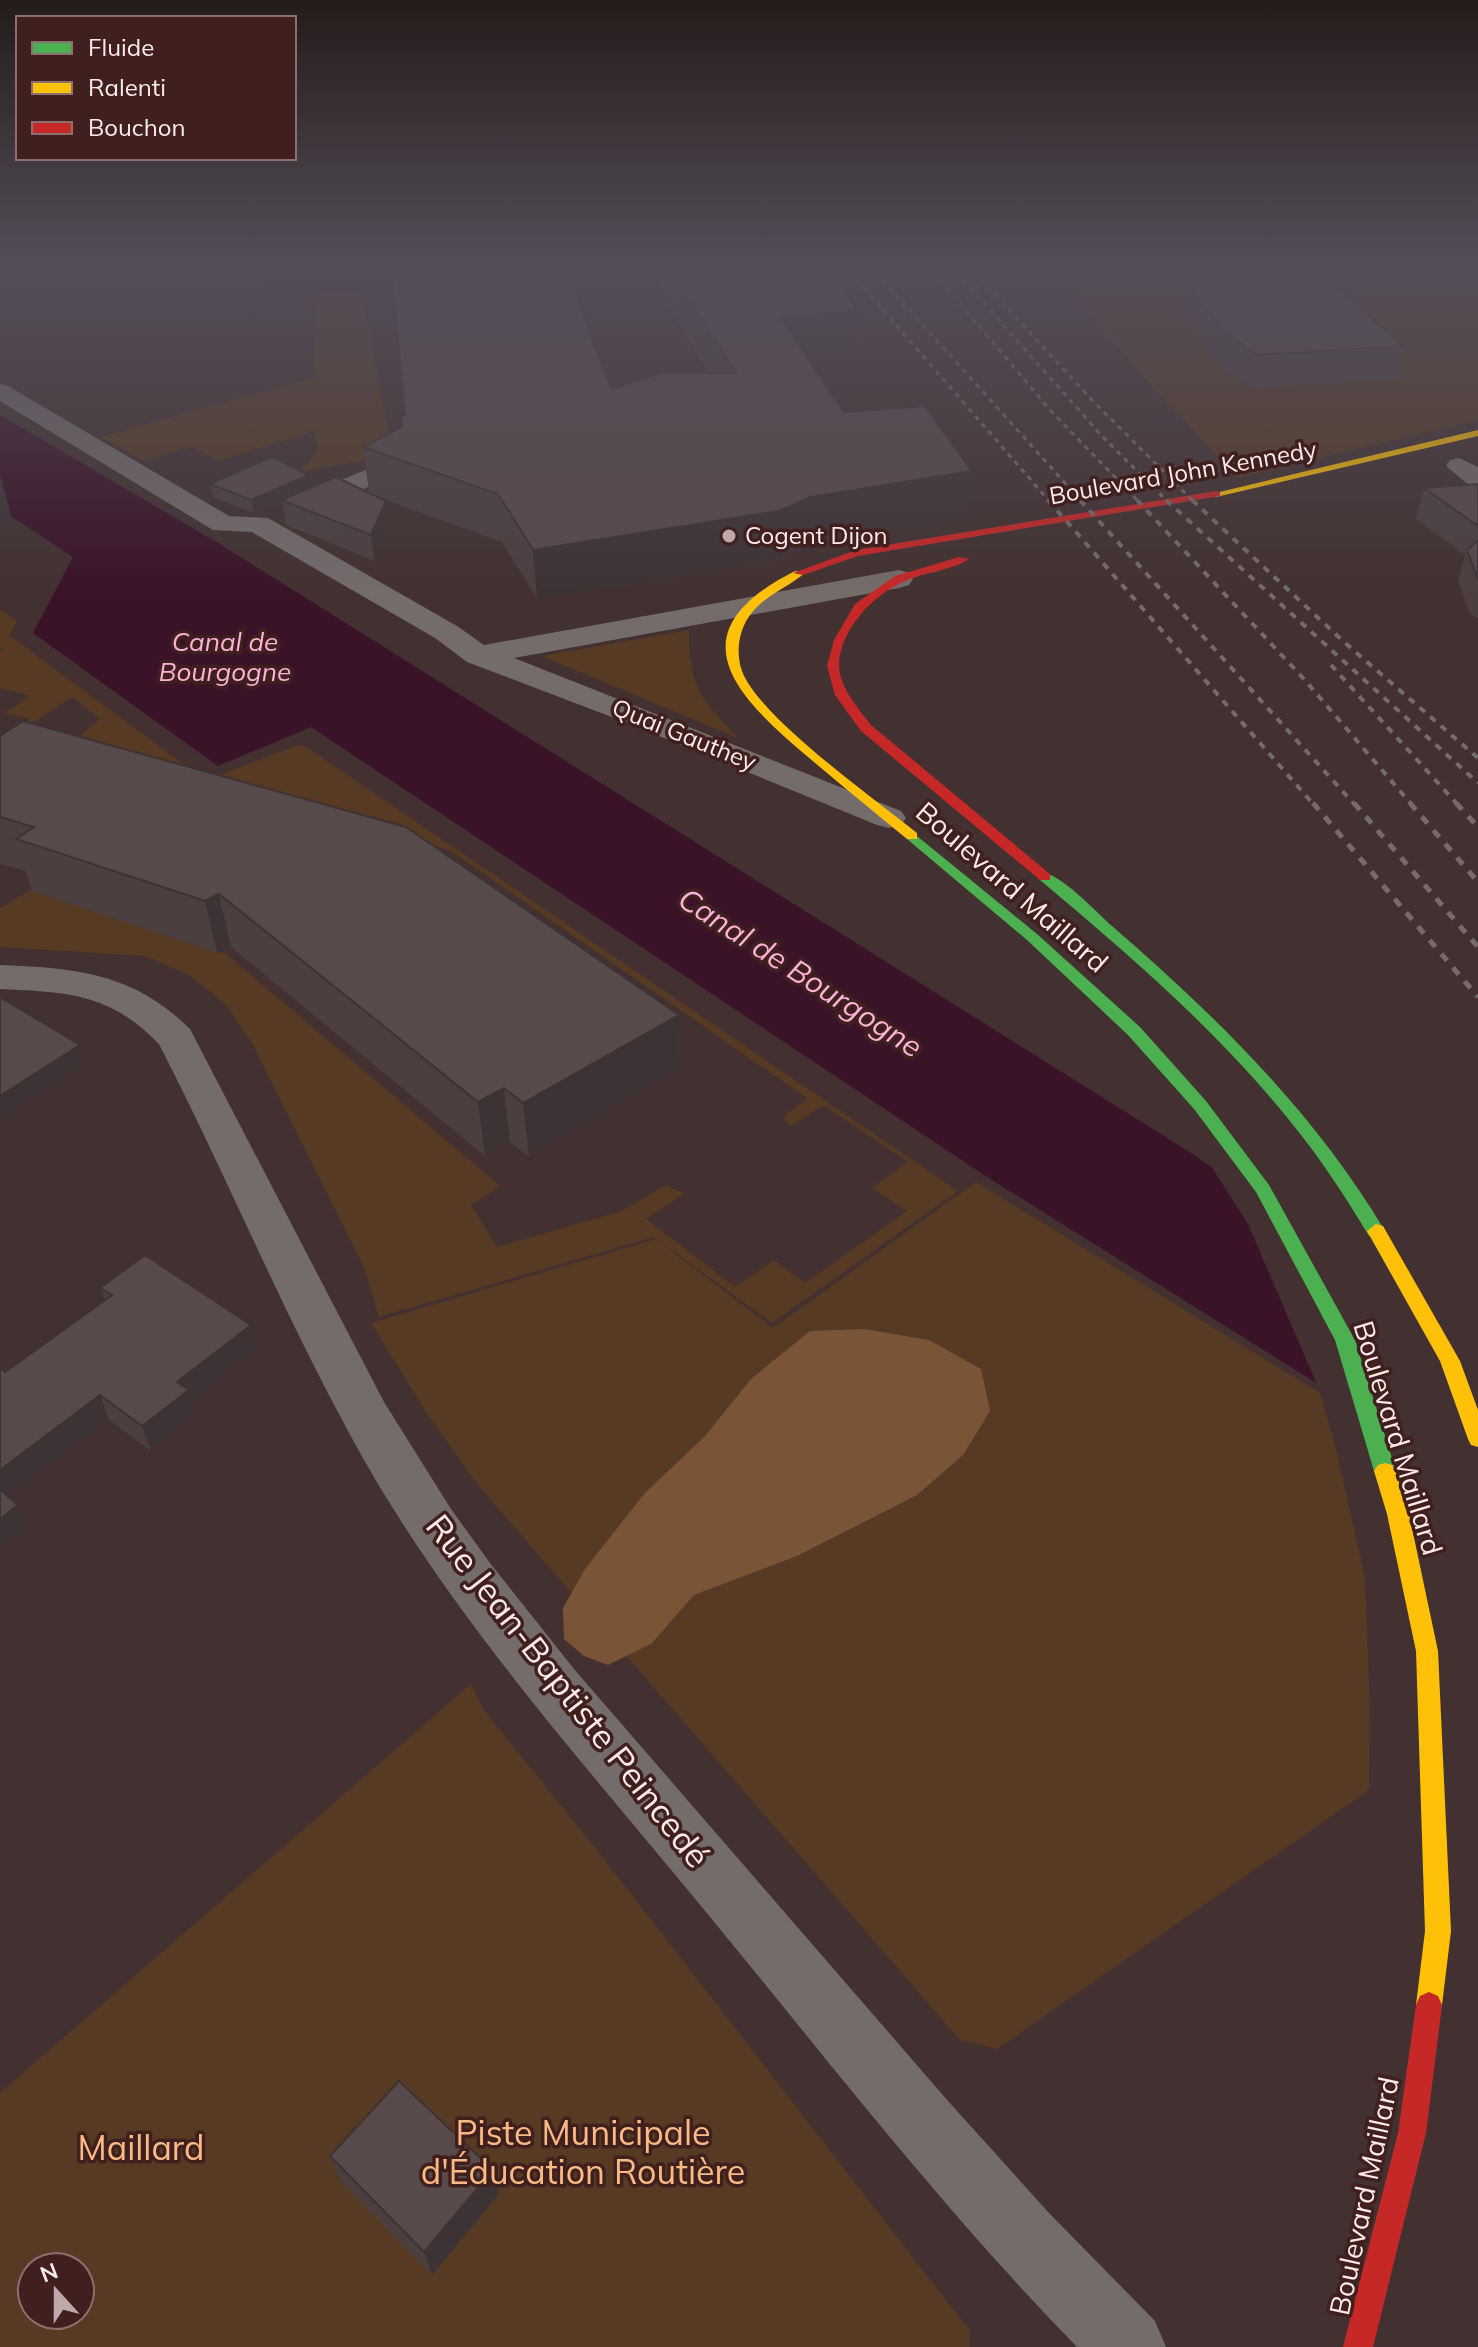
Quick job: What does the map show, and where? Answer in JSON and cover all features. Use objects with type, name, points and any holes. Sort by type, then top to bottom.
[{"type":"main road","name":"Boulevard John Kennedy","points":[[989,532],[1246,489],[1478,433]]},
{"type":"main road","name":"Boulevard Maillard","points":[[989,532],[856,553],[810,567],[777,584],[749,607],[731,640],[734,665],[746,692],[782,728],[1032,937],[1134,1031],[1200,1105],[1263,1189],[1345,1340],[1398,1514],[1427,1651],[1438,1931],[1412,2133],[1358,2347]]},
{"type":"main road","name":"Boulevard Maillard","points":[[986,554],[947,562],[899,579],[859,607],[840,640],[833,666],[842,695],[866,728],[1157,970],[1231,1041],[1299,1119],[1361,1206],[1450,1361],[1478,1439]]},
{"type":"street","name":"Quai Gauthey","points":[[0,391],[223,524],[258,524],[368,477]]},
{"type":"street","name":"Quai Gauthey","points":[[258,524],[446,632],[475,656],[641,717],[889,818]]},
{"type":"street","name":"Quai Gauthey","points":[[475,656],[899,579]]},
{"type":"street","points":[[524,619],[725,585],[777,584]]},
{"type":"street","name":"Rue Jean-Baptiste Peincedé","points":[[0,977],[59,980],[120,995],[157,1015],[176,1038],[370,1423],[447,1543],[586,1722],[929,2130],[1065,2284],[1129,2347]]},
{"type":"green space","points":[[314,375],[377,375],[393,455],[300,472],[317,451],[315,431],[218,461],[192,447],[144,461],[101,437]]},
{"type":"green space","points":[[1142,375],[1478,375],[1478,420],[1237,478]]},
{"type":"green space","points":[[0,609],[17,621],[9,635],[194,772],[210,776],[222,774],[296,746],[305,746],[958,1191],[772,1323],[654,1237],[379,1317],[364,1267],[252,1043],[225,1004],[189,975],[145,956],[0,947],[0,908],[30,890],[225,953],[500,1186],[471,1205],[497,1247],[622,1211],[666,1185],[684,1194],[646,1219],[735,1287],[774,1260],[805,1283],[907,1211],[872,1188],[908,1162],[823,1105],[791,1126],[784,1119],[786,1115],[807,1098],[451,851],[274,793],[90,755],[81,735],[100,719],[72,697],[0,744],[0,739],[30,719],[4,713],[30,696],[0,688],[0,651],[3,649],[0,648]]},
{"type":"green space","points":[[689,630],[691,665],[699,690],[738,738],[542,656]]},
{"type":"green space","points":[[976,1182],[1320,1393],[1365,1578],[1370,1709],[1369,1790],[997,2049],[960,2040],[477,1484],[426,1412],[371,1323],[656,1239],[773,1328]]},
{"type":"green space","points":[[471,1684],[484,1710],[597,1850],[970,2331],[970,2347],[0,2347],[0,2093]]},
{"type":"shaded area","points":[[864,1329],[929,1340],[981,1369],[990,1411],[963,1455],[917,1495],[797,1556],[694,1595],[651,1644],[608,1665],[584,1656],[564,1639],[563,1608],[585,1569],[644,1494],[705,1436],[751,1379],[810,1331]]},
{"type":"water","name":"Canal de Bourgogne","points":[[0,415],[218,543],[1188,1151],[1478,1350],[1478,1489],[1318,1384],[984,1175],[311,727],[218,766],[33,633],[73,557],[0,509]]},
{"type":"pier","points":[[1207,1160],[1478,1345],[1478,1493],[1319,1389],[1248,1224]]},
{"type":"building","points":[[401,375],[606,375],[612,389],[655,375],[819,375],[844,412],[925,406],[972,471],[811,497],[779,511],[533,550],[498,494],[363,447],[402,427],[401,416],[405,415]]},
{"type":"building","points":[[272,457],[309,475],[251,500],[210,484]]},
{"type":"building","points":[[336,477],[386,501],[371,535],[281,500]]},
{"type":"building","points":[[1478,484],[1478,526],[1424,488]]},
{"type":"building","points":[[1478,540],[1478,579],[1467,550]]},
{"type":"building","points":[[23,721],[406,827],[679,1015],[523,1103],[504,1088],[478,1102],[219,894],[205,901],[16,839],[34,827],[0,817],[0,736]]},
{"type":"building","points":[[0,997],[80,1045],[0,1096]]},
{"type":"building","points":[[145,1255],[251,1325],[177,1382],[189,1390],[142,1426],[100,1395],[0,1470],[0,1368],[5,1372],[112,1295],[100,1288]]},
{"type":"building","points":[[0,1490],[18,1505],[0,1519]]},
{"type":"building","points":[[399,2081],[493,2170],[424,2252],[330,2156]]},
{"type":"railway","points":[[939,375],[1050,502]]},
{"type":"railway","points":[[967,375],[1082,502]]},
{"type":"railway","points":[[1020,375],[1139,502]]},
{"type":"railway","points":[[1047,375],[1101,435],[1166,500]]},
{"type":"railway","points":[[1068,375],[1192,500]]},
{"type":"railway","points":[[1048,500],[1314,805]]},
{"type":"railway","points":[[1080,500],[1355,805]]},
{"type":"railway","points":[[1137,500],[1303,678],[1412,805]]},
{"type":"railway","points":[[1166,500],[1478,783]]},
{"type":"railway","points":[[1192,500],[1344,642],[1478,758]]},
{"type":"railway","points":[[1331,665],[1458,805]]},
{"type":"railway","points":[[1313,803],[1478,997]]},
{"type":"railway","points":[[1354,803],[1478,947]]},
{"type":"railway","points":[[1410,803],[1478,882]]},
{"type":"railway","points":[[1456,803],[1478,827]]},
{"type":"traffic: fast","points":[[912,836],[1032,937],[1134,1031],[1200,1105],[1263,1189],[1345,1340],[1385,1471]]},
{"type":"traffic: fast","points":[[1045,877],[1138,956],[1226,1039],[1307,1130],[1376,1231]]},
{"type":"traffic: slow","points":[[1216,494],[1478,433]]},
{"type":"traffic: slow","points":[[799,573],[765,593],[740,620],[732,652],[736,671],[746,691],[772,720],[912,836]]},
{"type":"traffic: slow","points":[[1376,1231],[1450,1361],[1478,1439]]},
{"type":"traffic: slow","points":[[1385,1471],[1398,1514],[1427,1651],[1438,1931],[1429,2005]]},
{"type":"traffic: jam","points":[[799,573],[856,553],[1216,494]]},
{"type":"traffic: jam","points":[[963,559],[899,579],[859,607],[840,640],[833,666],[842,695],[866,728],[1045,877]]},
{"type":"traffic: jam","points":[[1358,2347],[1412,2133],[1429,2005]]},
{"type":"place","name":"Cogent Dijon","points":[[729,536]]},
{"type":"park label","name":"Maillard","points":[[141,2148]]},
{"type":"park label","name":"Piste Municipale d'Éducation Routière","points":[[583,2152]]}]
